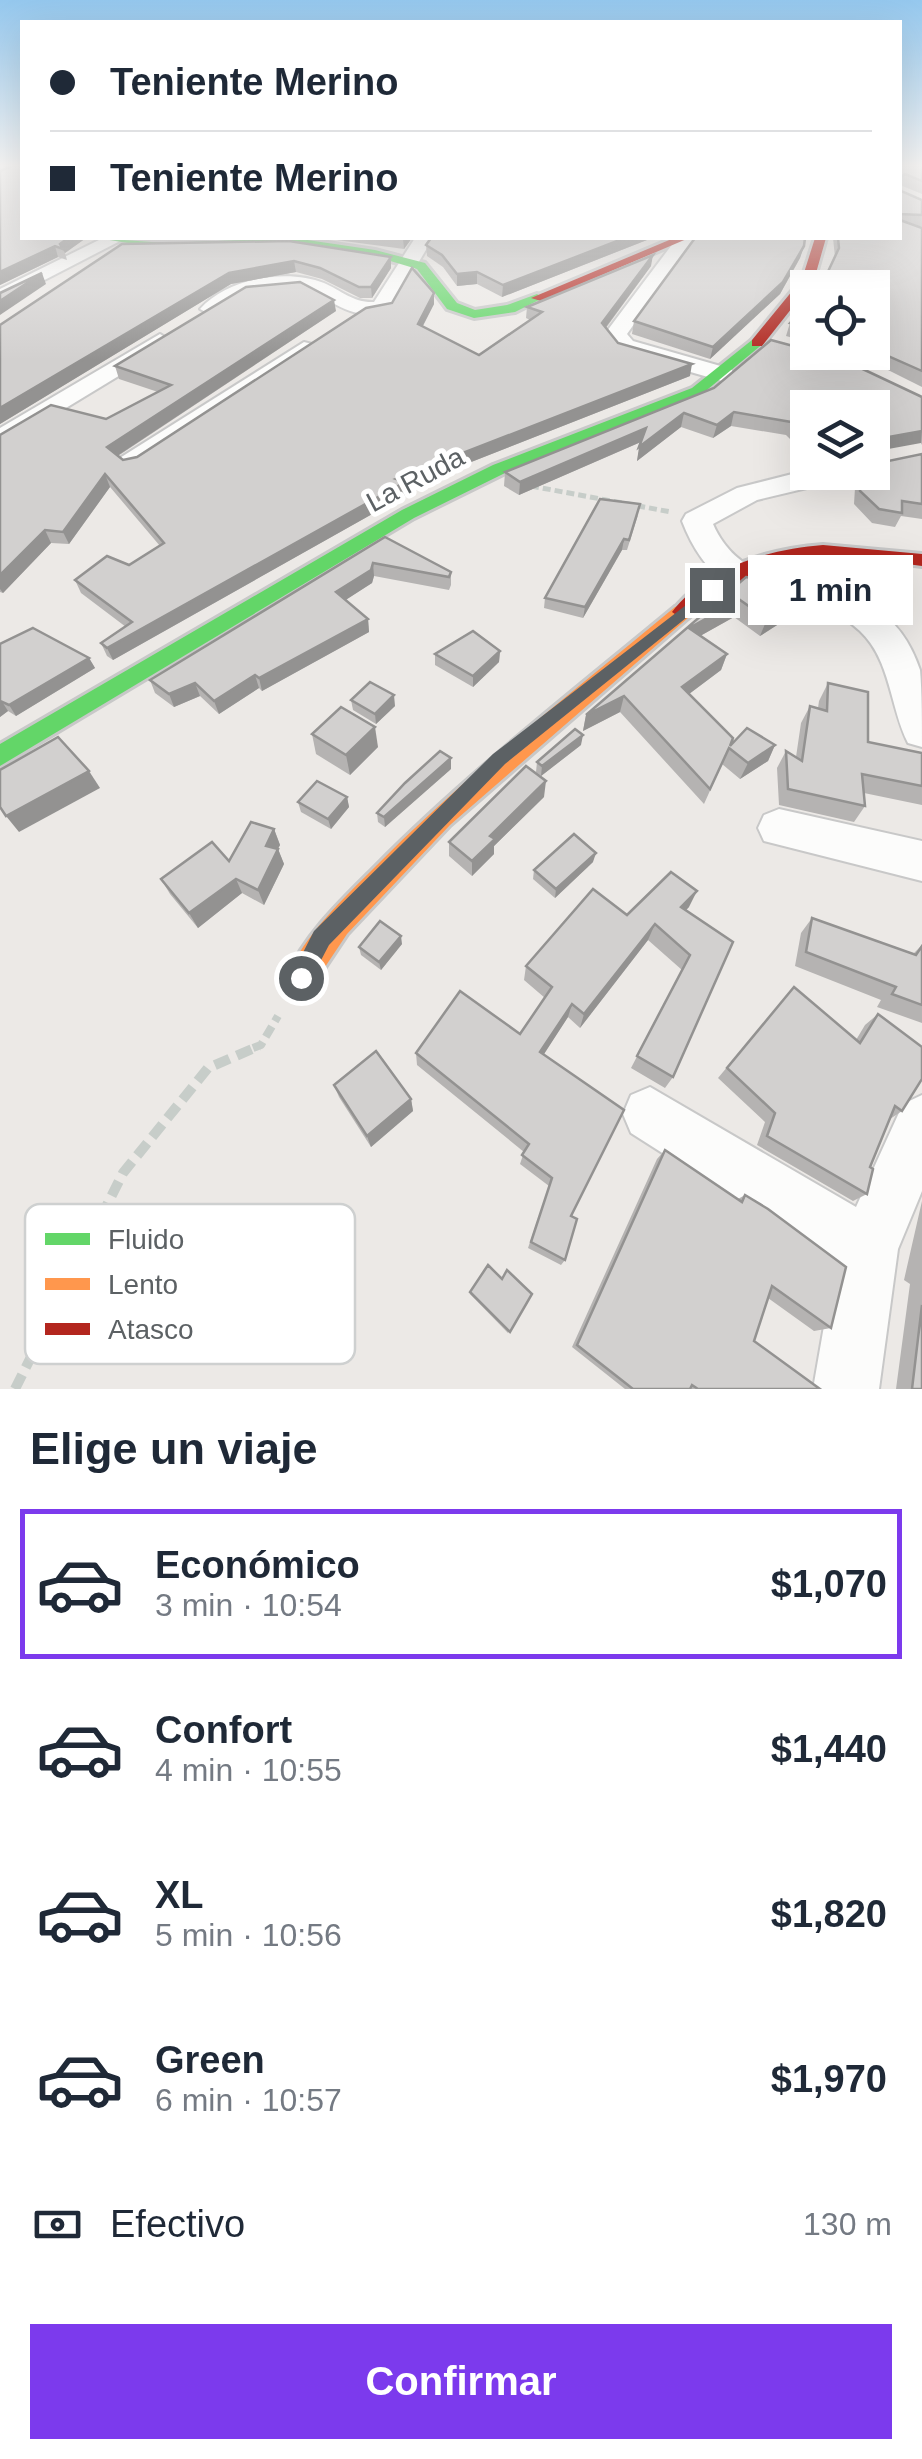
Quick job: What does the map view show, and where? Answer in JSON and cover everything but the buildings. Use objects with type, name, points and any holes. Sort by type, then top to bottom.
[{"type":"street","points":[[0,297],[114,241],[288,240],[405,260],[428,272],[458,310],[488,314],[680,240]]},
{"type":"street","points":[[129,461],[358,311],[381,307],[404,278],[405,260],[422,240]]},
{"type":"street","points":[[684,240],[615,335],[625,346],[722,374]]},
{"type":"street","name":"La Ruda","points":[[2,753],[392,524],[498,470],[655,409],[722,374],[798,296],[822,258],[820,240]]},
{"type":"street","points":[[48,300],[114,241]]},
{"type":"street","points":[[0,440],[240,291],[284,282],[312,285],[358,311]]},
{"type":"street","points":[[758,338],[790,348]]},
{"type":"street","points":[[790,482],[747,491],[698,520],[702,542],[732,576],[850,608],[870,619],[897,659],[922,732]]},
{"type":"street","points":[[301,978],[322,938],[499,759],[634,654],[692,603],[754,561],[782,552],[827,548],[922,560]]},
{"type":"street","points":[[779,828],[922,861]]},
{"type":"street","points":[[650,1114],[868,1249]]},
{"type":"street","points":[[846,1389],[868,1249],[922,1123]]},
{"type":"path","points":[[498,470],[526,484],[631,501],[698,520]]},
{"type":"path","points":[[107,1204],[123,1172],[208,1068],[261,1045],[301,978]]},
{"type":"path","points":[[14,1389],[27,1364]]},
{"type":"traffic: fast","points":[[118,240],[165,246],[288,240]]},
{"type":"traffic: fast","points":[[288,240],[375,253],[421,266],[452,306],[474,314],[510,309],[537,298]]},
{"type":"traffic: fast","points":[[0,756],[408,514],[499,469],[697,391],[757,343]]},
{"type":"traffic: slow","points":[[301,978],[337,925],[441,817],[682,612]]},
{"type":"traffic: jam","points":[[537,298],[678,240]]},
{"type":"traffic: jam","points":[[757,343],[808,280],[819,240]]},
{"type":"traffic: jam","points":[[682,612],[740,571],[795,553],[853,552],[922,560]]},
{"type":"route","points":[[301,978],[322,938],[411,843],[499,759],[712,590]]}]
